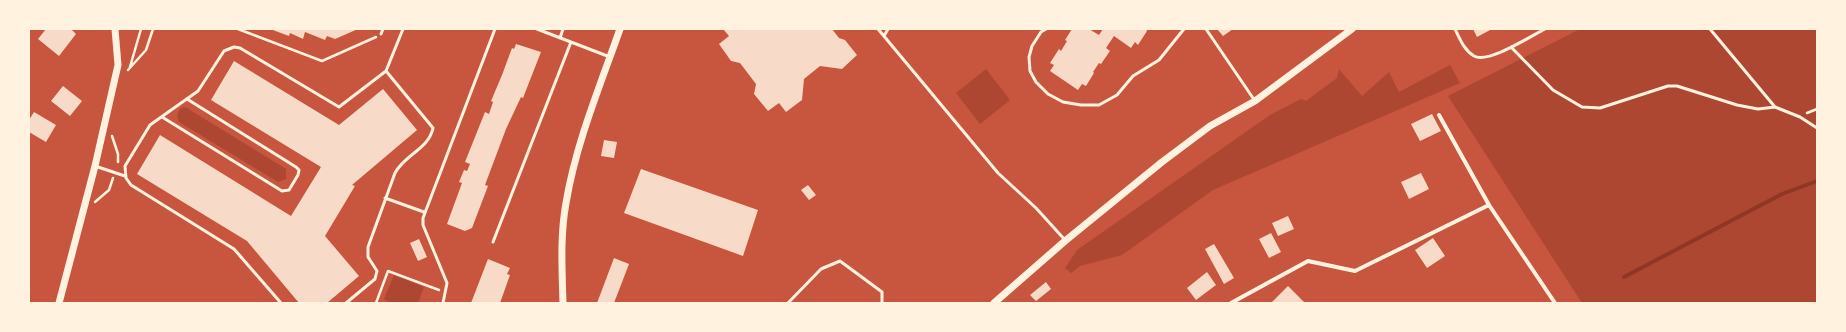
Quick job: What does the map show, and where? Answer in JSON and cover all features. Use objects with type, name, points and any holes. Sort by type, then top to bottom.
[{"type":"street","points":[[59,303],[95,166],[118,65],[115,29]]},
{"type":"street","points":[[563,303],[562,244],[566,204],[573,166],[620,29]]},
{"type":"street","points":[[994,303],[1065,241],[1162,162],[1204,130],[1255,101],[1352,29]]},
{"type":"street","points":[[1438,116],[1489,205],[1555,303]]},
{"type":"street","points":[[1231,303],[1308,261],[1355,271],[1489,205]]},
{"type":"lane","points":[[381,34],[383,29]]},
{"type":"lane","points":[[125,176],[126,163],[148,128],[201,88],[223,52],[234,46],[240,48],[339,107],[386,71],[403,29]]},
{"type":"lane","points":[[442,303],[446,293],[447,283],[424,225],[424,212],[495,29]]},
{"type":"lane","points":[[537,29],[610,57]]},
{"type":"lane","points":[[560,38],[563,29]]},
{"type":"lane","points":[[878,29],[998,172],[1036,208],[1065,241]]},
{"type":"lane","points":[[884,36],[888,29]]},
{"type":"lane","points":[[1046,29],[1041,32],[1032,46],[1029,57],[1030,71],[1036,82],[1048,94],[1063,102],[1081,105],[1099,105],[1117,95],[1133,76],[1159,60],[1184,29]]},
{"type":"lane","points":[[1206,29],[1255,101]]},
{"type":"lane","points":[[1455,29],[1464,48],[1476,57],[1489,58],[1545,29]]},
{"type":"lane","points":[[1710,29],[1776,107],[1800,117],[1817,128]]},
{"type":"lane","points":[[493,242],[571,42]]},
{"type":"lane","points":[[1511,47],[1553,90],[1582,107],[1600,108],[1668,86],[1677,86],[1737,105],[1758,109],[1776,107]]},
{"type":"lane","points":[[346,303],[377,275],[377,271],[368,257],[368,247],[385,198],[397,168],[429,139],[433,128],[386,71]]},
{"type":"lane","points":[[162,117],[282,191],[289,190],[298,175],[299,170],[296,167],[187,99]]},
{"type":"lane","points":[[95,166],[125,176],[131,185],[234,249],[281,303]]},
{"type":"lane","points":[[385,198],[424,212]]},
{"type":"lane","points":[[788,303],[821,269],[840,261],[882,292],[882,303]]},
{"type":"path","points":[[129,68],[141,29]]},
{"type":"path","points":[[125,73],[146,50],[153,29]]},
{"type":"path","points":[[238,29],[322,62],[381,34]]},
{"type":"path","points":[[376,303],[388,271],[446,293]]},
{"type":"shaded area","points":[[1580,29],[1817,29],[1817,303],[1582,303],[1448,96]]},
{"type":"shaded area","points":[[1450,65],[1460,83],[1213,190],[1122,255],[1080,266],[1071,273],[1065,268],[1077,250],[1270,115],[1301,99],[1306,101],[1337,78],[1339,69],[1362,96],[1389,72],[1399,92]]},
{"type":"shaded area","points":[[986,69],[1010,100],[980,124],[956,93]]},
{"type":"shaded area","points":[[184,107],[286,169],[286,179],[278,182],[179,122],[177,115],[180,109]]},
{"type":"shaded area","points":[[394,275],[424,287],[418,303],[390,303],[384,299]]},
{"type":"building","points":[[46,29],[71,29],[76,34],[59,56],[38,39]]},
{"type":"building","points":[[270,29],[358,29],[335,39],[327,36],[325,40],[305,32],[303,39],[290,33],[289,36]]},
{"type":"building","points":[[723,29],[832,29],[839,38],[845,40],[857,55],[842,69],[820,66],[804,79],[802,100],[786,112],[779,103],[768,111],[754,94],[756,84],[740,63],[731,61],[719,44],[729,36]]},
{"type":"building","points":[[1072,29],[1089,29],[1099,35],[1103,29],[1146,29],[1147,31],[1138,45],[1135,42],[1131,48],[1114,36],[1106,48],[1110,51],[1101,64],[1099,63],[1086,86],[1082,84],[1078,90],[1050,71],[1054,65],[1050,63],[1059,49],[1061,51],[1067,41],[1065,40]]},
{"type":"building","points":[[1217,29],[1233,29],[1223,36]]},
{"type":"building","points":[[1473,29],[1492,29],[1477,37]]},
{"type":"building","points":[[516,44],[541,52],[523,98],[521,97],[506,129],[485,185],[488,186],[472,228],[465,231],[447,224],[462,183],[459,182],[464,170],[467,171],[470,164],[465,162],[485,112],[489,114],[493,102],[491,101],[512,48],[514,49]]},
{"type":"building","points":[[234,61],[339,125],[383,89],[417,130],[352,185],[355,186],[325,236],[359,276],[327,303],[299,303],[247,241],[137,174],[160,135],[291,216],[321,167],[211,100]]},
{"type":"building","points":[[63,86],[82,101],[70,116],[51,101]]},
{"type":"building","points":[[34,112],[56,125],[46,142],[29,132],[29,120]]},
{"type":"building","points":[[1432,114],[1441,131],[1420,141],[1411,124]]},
{"type":"building","points":[[604,140],[617,142],[614,158],[601,156]]},
{"type":"building","points":[[641,169],[758,210],[743,256],[624,213]]},
{"type":"building","points":[[1421,173],[1429,189],[1409,199],[1401,182]]},
{"type":"building","points":[[808,185],[816,195],[809,200],[801,190]]},
{"type":"building","points":[[1288,216],[1294,229],[1278,236],[1272,223]]},
{"type":"building","points":[[1271,233],[1281,252],[1269,258],[1259,239]]},
{"type":"building","points":[[1433,238],[1445,256],[1427,268],[1415,250]]},
{"type":"building","points":[[419,239],[427,257],[418,261],[410,243]]},
{"type":"building","points":[[1214,244],[1234,278],[1224,284],[1205,249]]},
{"type":"building","points":[[614,258],[629,264],[614,303],[597,303]]},
{"type":"building","points":[[488,259],[510,268],[507,274],[510,275],[500,303],[471,303]]},
{"type":"building","points":[[1207,272],[1216,285],[1196,300],[1187,288]]},
{"type":"building","points":[[1046,282],[1051,289],[1036,301],[1030,295]]},
{"type":"building","points":[[1288,286],[1305,303],[1272,302]]},
{"type":"waterway","points":[[1624,277],[1782,194],[1817,181]]}]
